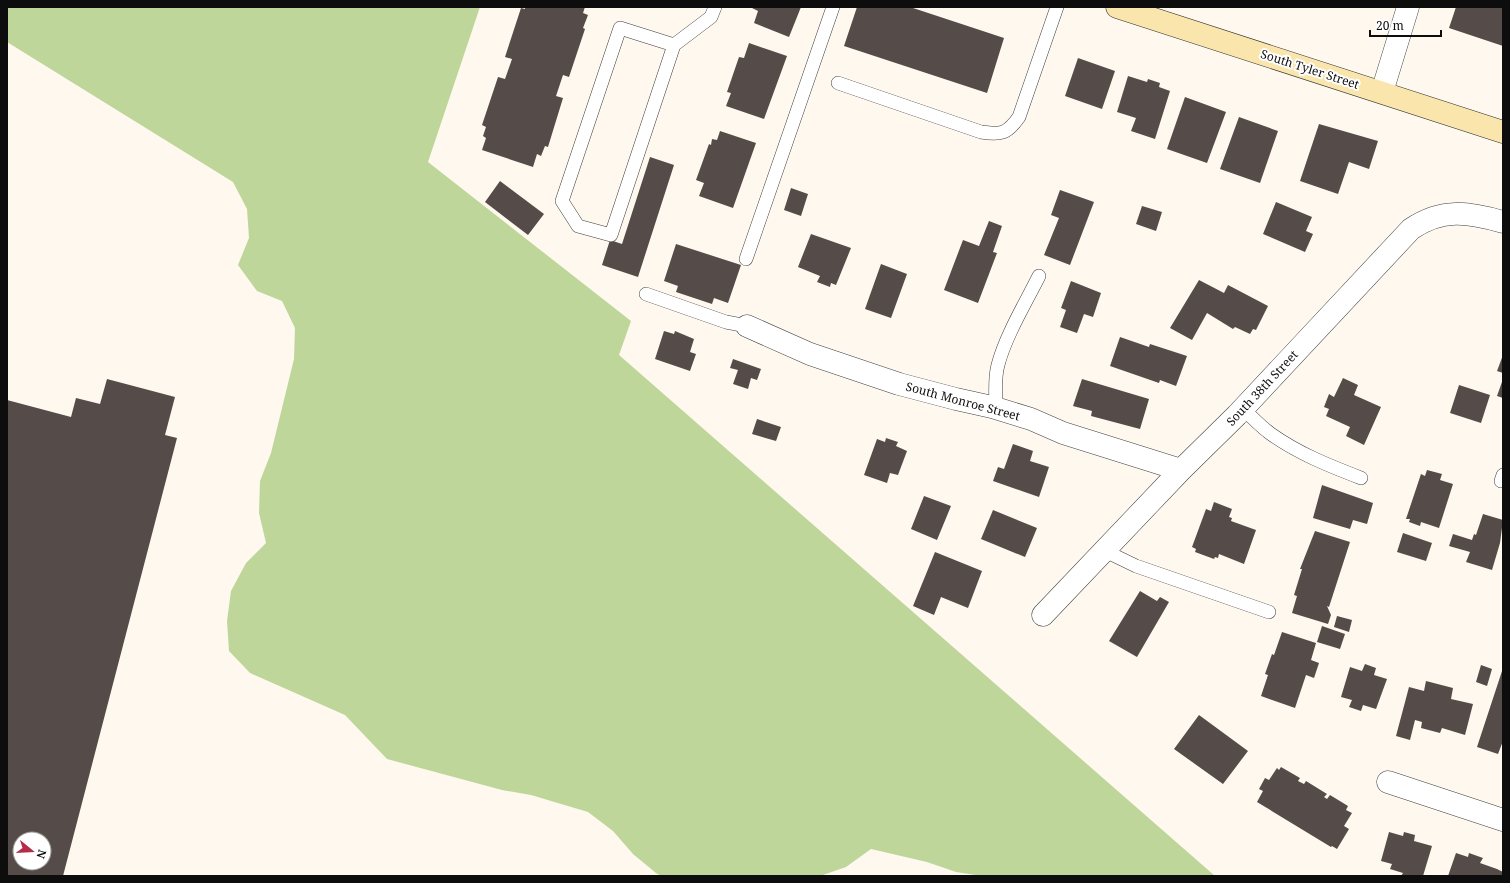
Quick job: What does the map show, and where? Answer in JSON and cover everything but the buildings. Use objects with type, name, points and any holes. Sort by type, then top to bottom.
[{"type":"main road","name":"South Tyler Street","points":[[1117,7],[1503,132]]},
{"type":"street","points":[[1382,92],[1408,7]]},
{"type":"street","name":"South 38th Street","points":[[1043,615],[1181,470],[1243,409],[1411,229],[1434,216],[1459,213],[1474,214],[1503,222]]},
{"type":"street","name":"South Monroe Street","points":[[747,326],[810,354],[899,384],[996,408],[1031,419],[1063,433],[1181,470]]},
{"type":"street","points":[[1388,782],[1503,820]]},
{"type":"lane","points":[[674,45],[620,28],[562,202],[578,226],[611,236],[674,45],[711,17],[715,7]]},
{"type":"lane","points":[[746,259],[833,7]]},
{"type":"lane","points":[[838,83],[981,132],[997,134],[1011,129],[1020,117],[1057,7]]},
{"type":"lane","points":[[996,408],[995,381],[998,365],[1039,276]]},
{"type":"lane","points":[[646,294],[726,322],[747,326]]},
{"type":"lane","points":[[1243,409],[1270,434],[1289,446],[1312,459],[1361,478]]},
{"type":"lane","points":[[1105,551],[1136,566],[1269,612]]},
{"type":"green space","points":[[7,7],[480,7],[428,162],[631,321],[619,355],[1215,876],[982,876],[956,872],[927,862],[871,849],[846,867],[820,876],[661,876],[633,854],[613,831],[588,812],[531,795],[502,790],[387,759],[345,715],[250,673],[229,651],[227,621],[231,591],[246,563],[266,543],[259,513],[260,481],[271,453],[294,359],[295,328],[282,301],[257,291],[238,265],[249,238],[247,209],[233,182],[7,42]]}]
